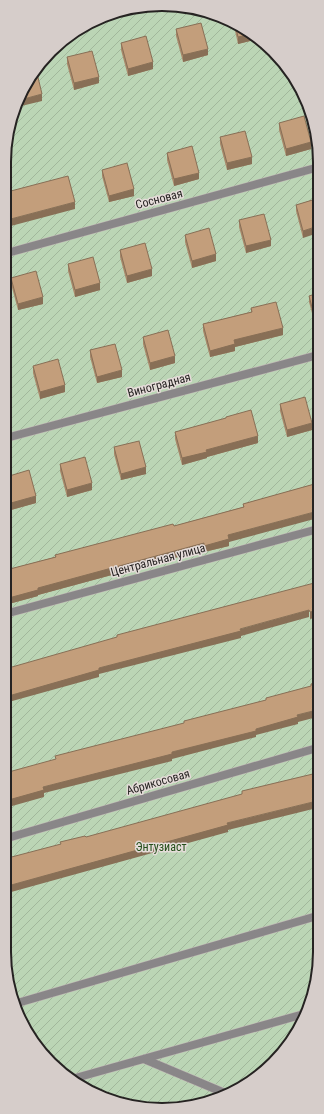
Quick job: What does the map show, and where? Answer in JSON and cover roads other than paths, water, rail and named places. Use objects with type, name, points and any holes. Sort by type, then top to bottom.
[{"type":"street","name":"Сосновая","points":[[11,253],[313,169]]},
{"type":"street","name":"Виноградная","points":[[11,437],[313,356]]},
{"type":"street","name":"Центральная улица","points":[[11,612],[313,530]]},
{"type":"street","name":"Абрикосовая","points":[[11,837],[313,749]]},
{"type":"street","points":[[19,1002],[313,917]]},
{"type":"street","points":[[77,1078],[299,1015]]},
{"type":"street","points":[[144,1059],[221,1091]]},
{"type":"park label","name":"Энтузиаст","points":[[161,847]]}]
